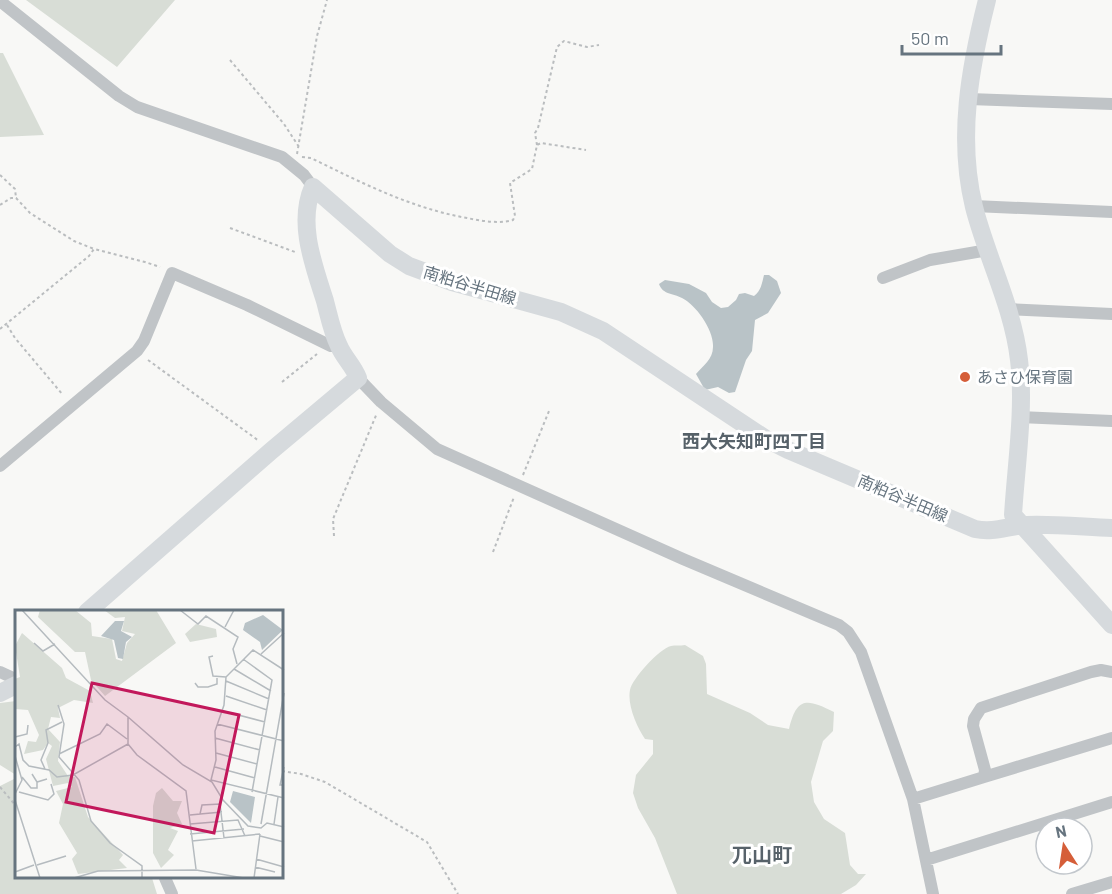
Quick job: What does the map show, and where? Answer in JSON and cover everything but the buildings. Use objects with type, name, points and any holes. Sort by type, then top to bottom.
[{"type":"main road","points":[[987,0],[976,44],[965,124],[965,151],[974,206],[1007,309],[1019,359],[1019,417],[1013,514],[1112,626]]},
{"type":"main road","points":[[89,610],[358,378],[354,367],[333,344],[311,256],[307,217],[308,200],[313,187]]},
{"type":"main road","name":"南粕谷半田線","points":[[313,187],[390,254],[410,266],[452,282],[561,312],[603,331],[766,439],[788,450],[975,529],[994,531],[1023,525],[1112,528]]},
{"type":"main road","points":[[0,693],[15,685]]},
{"type":"street","points":[[0,1],[119,96],[137,107],[282,157],[304,175],[313,187]]},
{"type":"street","points":[[969,99],[1112,104]]},
{"type":"street","points":[[974,206],[1112,212]]},
{"type":"street","points":[[883,278],[930,260],[988,250]]},
{"type":"street","points":[[0,466],[137,351],[144,341],[172,273],[247,304],[333,344]]},
{"type":"street","points":[[1007,309],[1112,314]]},
{"type":"street","points":[[358,378],[381,402],[437,449],[838,625],[848,632],[861,652],[913,799],[933,894]]},
{"type":"street","points":[[1019,417],[1112,421]]},
{"type":"street","points":[[984,777],[985,770],[973,726],[974,719],[981,708],[1092,672],[1101,670],[1112,672]]},
{"type":"street","points":[[0,672],[13,678],[15,682]]},
{"type":"street","points":[[913,799],[1112,738]]},
{"type":"street","points":[[926,860],[1112,802]]},
{"type":"street","points":[[165,879],[172,894]]},
{"type":"street","points":[[1072,894],[1112,882]]},
{"type":"path","points":[[327,0],[317,36],[296,156],[311,158],[411,204],[450,215],[501,222],[513,220],[515,216],[510,183],[532,169],[537,145],[535,133],[557,47],[564,41],[587,47],[598,45]]},
{"type":"path","points":[[230,60],[284,124],[299,147]]},
{"type":"path","points":[[537,145],[541,143],[586,150]]},
{"type":"path","points":[[0,175],[15,189],[16,198],[30,213],[74,241],[94,249],[145,262],[172,273]]},
{"type":"path","points":[[0,205],[11,198],[16,198]]},
{"type":"path","points":[[230,228],[311,256]]},
{"type":"path","points":[[0,329],[89,256],[94,249]]},
{"type":"path","points":[[7,324],[15,338],[72,406]]},
{"type":"path","points":[[282,382],[333,344]]},
{"type":"path","points":[[137,351],[271,451]]},
{"type":"path","points":[[334,536],[333,519],[381,402]]},
{"type":"path","points":[[284,771],[302,774],[325,782],[427,842],[458,894]]},
{"type":"path","points":[[0,787],[15,805]]},
{"type":"shaded area","points":[[26,0],[175,0],[117,67]]},
{"type":"shaded area","points":[[0,53],[3,53],[44,135],[0,137]]},
{"type":"shaded area","points":[[764,275],[769,275],[777,281],[781,293],[768,313],[755,320],[752,351],[746,360],[735,392],[729,393],[718,387],[705,390],[696,374],[711,355],[713,340],[711,333],[693,306],[682,298],[666,292],[659,284],[665,280],[689,284],[706,293],[712,302],[721,308],[728,307],[739,294],[754,296],[760,289]]},
{"type":"shaded area","points":[[685,645],[703,656],[706,664],[707,694],[750,713],[768,725],[789,729],[796,711],[804,703],[817,705],[834,712],[833,731],[823,741],[811,782],[814,802],[824,819],[845,833],[850,865],[858,874],[866,874],[856,885],[841,894],[677,894],[655,838],[638,808],[633,793],[636,775],[653,754],[653,740],[645,739],[639,728],[633,716],[629,696],[632,685],[653,658],[666,648]]},
{"type":"shaded area","points":[[15,701],[15,774],[0,765],[0,703]]},
{"type":"shaded area","points":[[15,778],[15,879],[152,879],[157,894],[0,894],[0,786]]},
{"type":"place","name":"あさひ保育園","points":[[965,377]]},
{"type":"district","name":"西大矢知町四丁目","points":[[754,442]]},
{"type":"district","name":"兀山町","points":[[762,855]]}]
